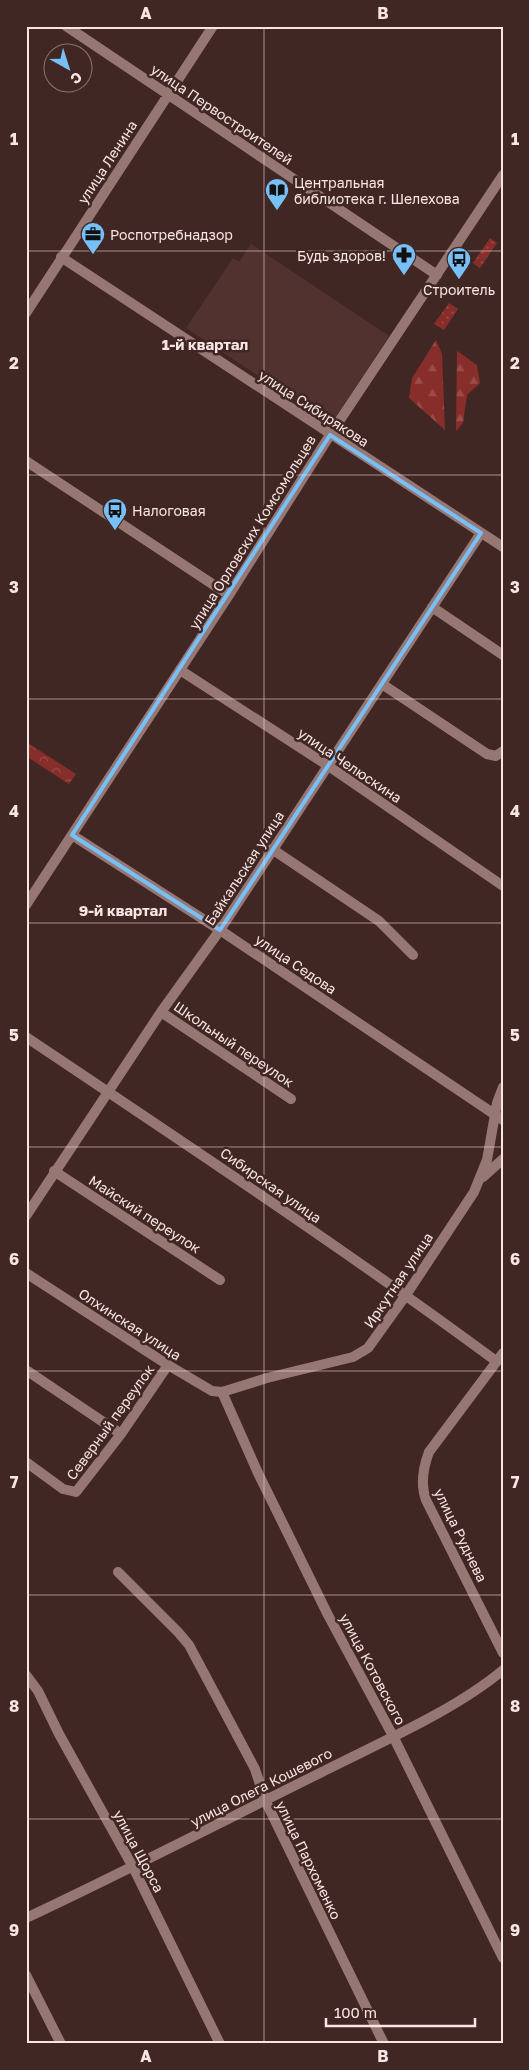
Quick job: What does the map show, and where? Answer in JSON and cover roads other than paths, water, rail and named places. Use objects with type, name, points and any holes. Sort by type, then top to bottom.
[{"type":"street","name":"улица Первостроителей","points":[[66,26],[437,274]]},
{"type":"street","name":"улица Ленина","points":[[26,313],[213,26]]},
{"type":"street","name":"улица Орловских Комсомольцев","points":[[26,905],[229,595],[330,435],[503,174]]},
{"type":"street","name":"улица Сибирякова","points":[[61,257],[503,547]]},
{"type":"street","points":[[26,462],[229,595]]},
{"type":"street","name":"Байкальская улица","points":[[26,1216],[161,1012],[220,930],[327,765],[482,533]]},
{"type":"street","points":[[432,607],[503,655]]},
{"type":"street","name":"улица Челюскина","points":[[180,670],[327,765],[503,886]]},
{"type":"street","points":[[382,684],[487,754],[496,756],[503,751]]},
{"type":"street","name":"улица Седова","points":[[72,834],[220,930],[499,1117]]},
{"type":"street","points":[[272,849],[379,921],[413,955]]},
{"type":"street","name":"Школьный переулок","points":[[161,1012],[292,1098]]},
{"type":"street","name":"Сибирская улица","points":[[26,1037],[500,1357]]},
{"type":"street","name":"Иркутная улица","points":[[222,1392],[360,1354],[368,1348],[406,1295],[480,1180],[499,1117],[503,1087]]},
{"type":"street","points":[[480,1180],[503,1159]]},
{"type":"street","name":"Майский переулок","points":[[54,1172],[220,1280]]},
{"type":"street","name":"Олхинская улица","points":[[26,1273],[168,1365],[208,1389],[222,1392]]},
{"type":"street","name":"улица Руднева","points":[[500,1357],[429,1452],[422,1483],[426,1500],[503,1653]]},
{"type":"street","name":"Северный переулок","points":[[26,1462],[63,1489],[73,1493],[83,1485],[121,1434],[168,1365]]},
{"type":"street","points":[[26,1370],[121,1434]]},
{"type":"street","name":"улица Котовского","points":[[222,1392],[258,1473],[328,1615],[393,1736],[503,1958]]},
{"type":"street","name":"улица Пархоменко","points":[[118,1572],[189,1645],[255,1770],[265,1800],[384,2044]]},
{"type":"street","name":"улица Олега Кошевого","points":[[26,1918],[133,1867],[393,1736],[469,1694],[503,1670]]},
{"type":"street","name":"улица Щорса","points":[[26,1675],[38,1691],[59,1734],[133,1867],[220,2044]]},
{"type":"street","points":[[26,1975],[61,2044]]},
{"type":"place","name":"Центральная библиотека г. Шелехова","points":[[277,211]]},
{"type":"place","name":"Роспотребнадзор","points":[[93,255]]},
{"type":"place","name":"Будь здоров!","points":[[404,276]]},
{"type":"place","name":"Строитель","points":[[459,280]]},
{"type":"place","name":"Налоговая","points":[[115,531]]},
{"type":"district","name":"1-й квартал","points":[[205,344]]},
{"type":"district","name":"9-й квартал","points":[[123,910]]}]
